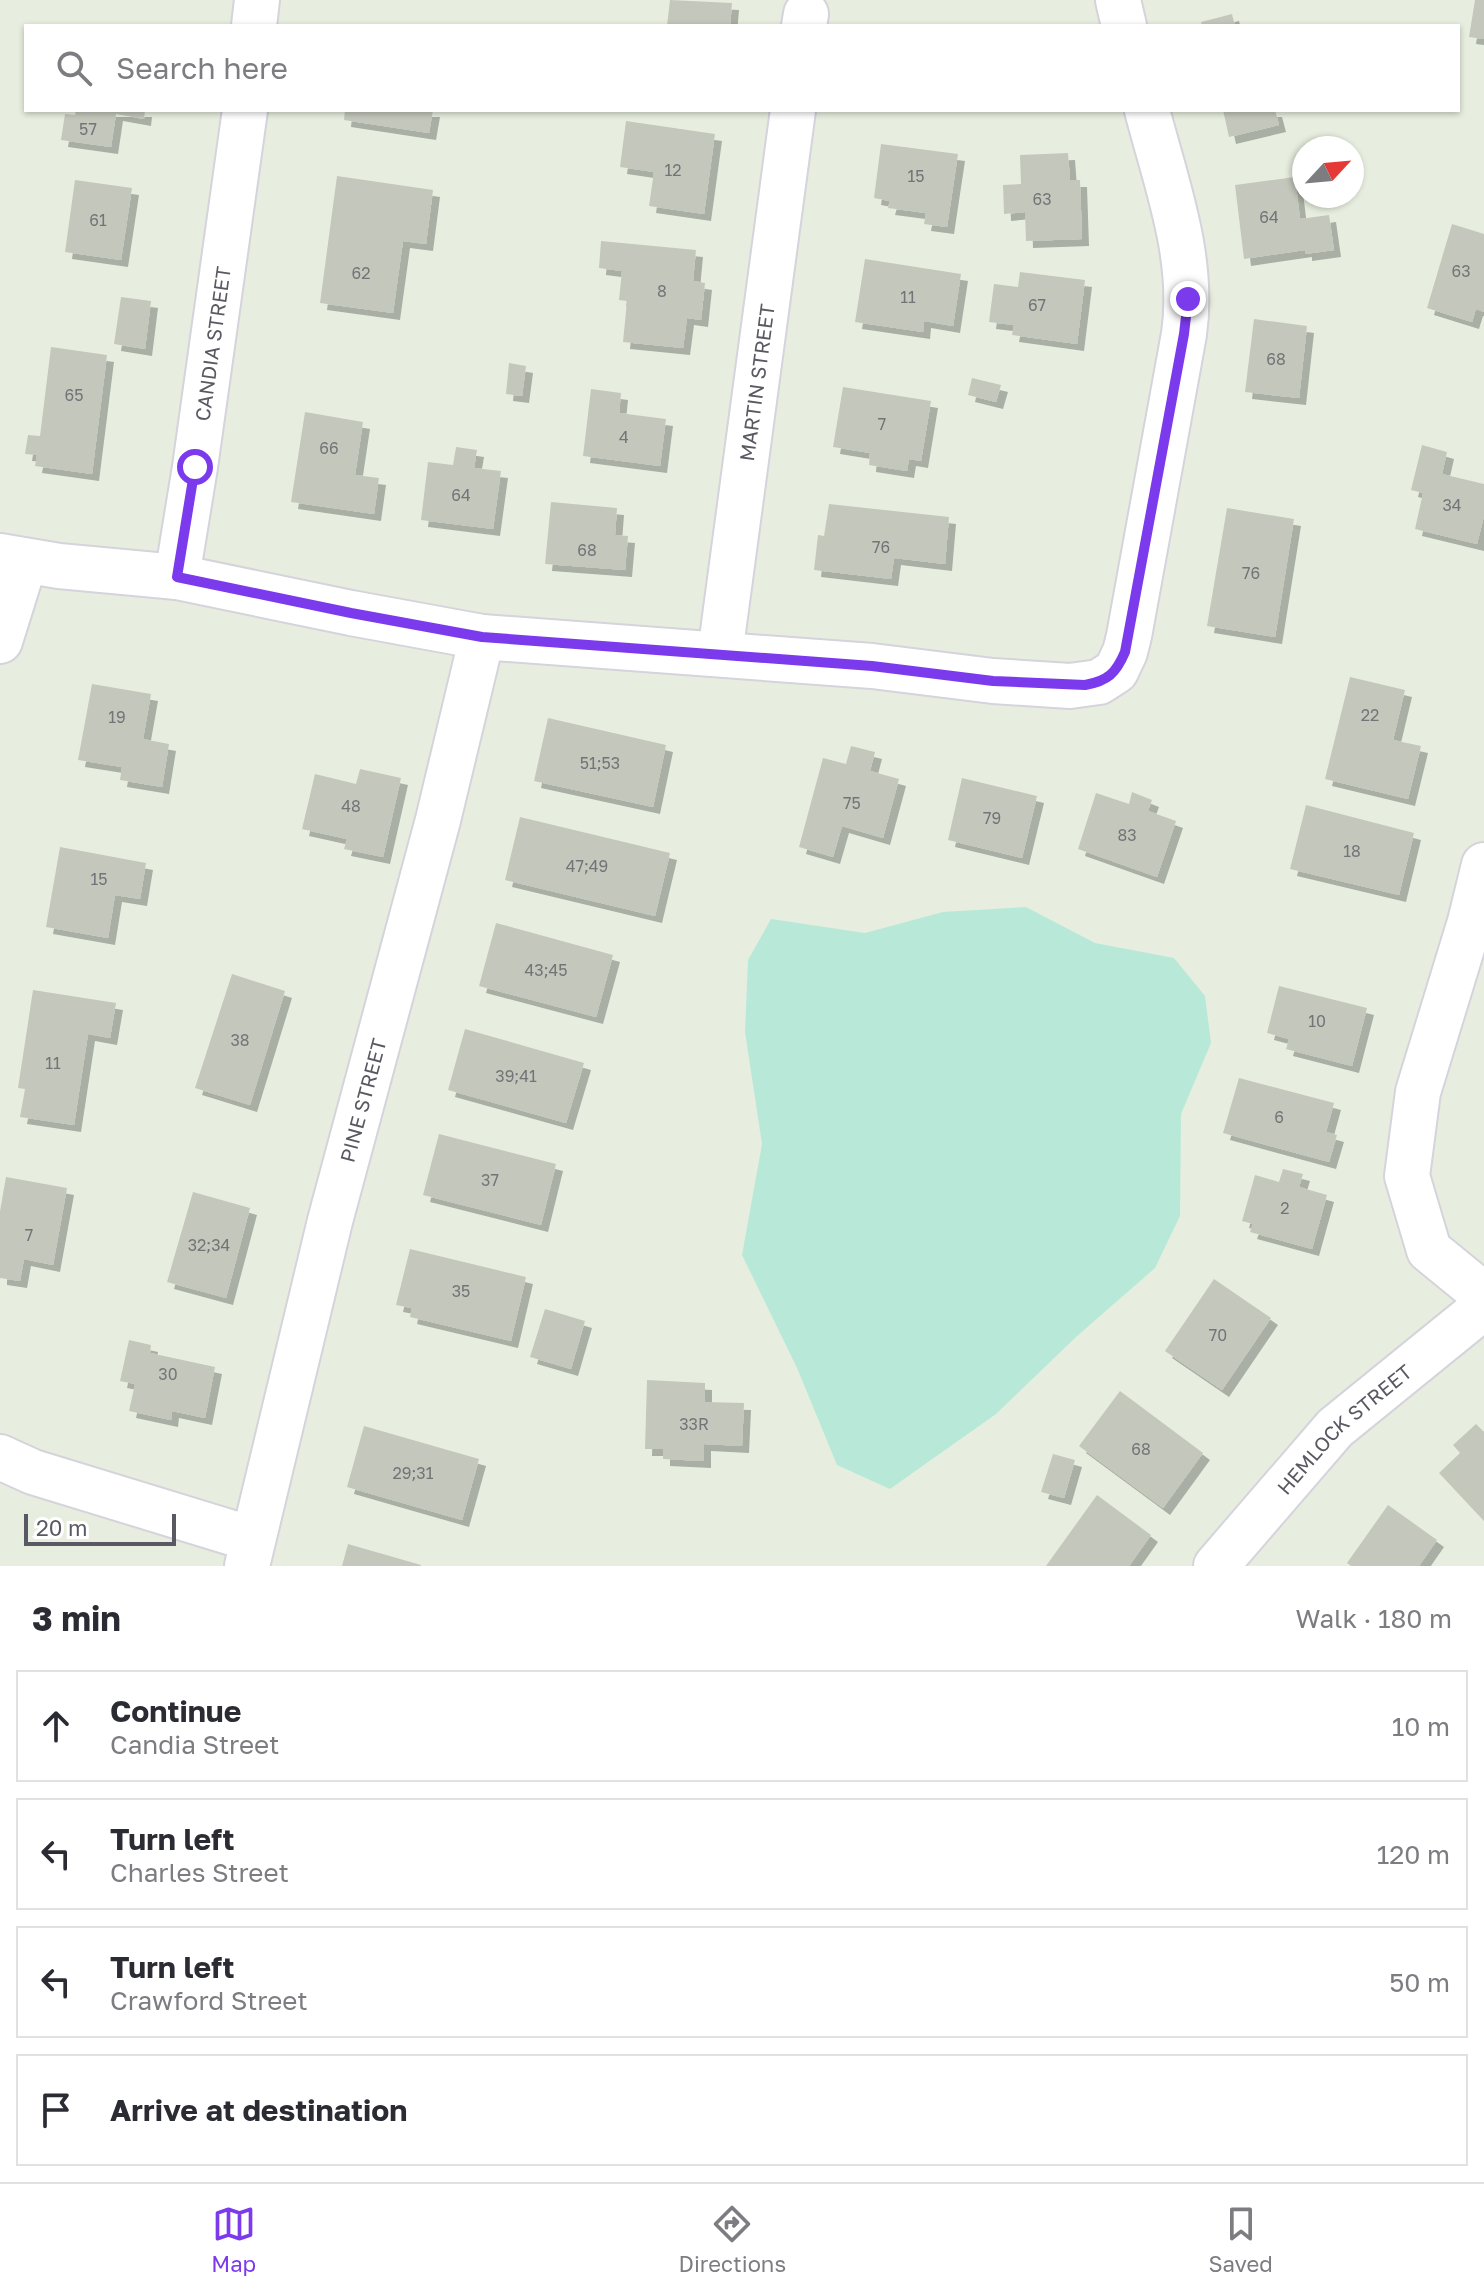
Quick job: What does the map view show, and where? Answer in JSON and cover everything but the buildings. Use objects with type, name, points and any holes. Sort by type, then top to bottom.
[{"type":"street","points":[[254,24],[257,0]]},
{"type":"street","points":[[1118,0],[1124,24]]},
{"type":"street","name":"CANDIA STREET","points":[[177,577],[245,112]]},
{"type":"street","name":"MARTIN STREET","points":[[720,654],[793,112]]},
{"type":"street","points":[[0,641],[13,558],[59,566],[177,577],[482,637],[872,666],[993,681],[1070,686],[1099,682],[1111,676],[1120,665],[1129,636],[1188,299],[1182,249],[1148,112]]},
{"type":"street","name":"PINE STREET","points":[[250,1552],[330,1221],[438,820],[482,637]]},
{"type":"street","points":[[1484,865],[1470,922],[1418,1092],[1407,1176],[1429,1250],[1484,1295]]},
{"type":"street","name":"HEMLOCK STREET","points":[[1216,1566],[1335,1428],[1484,1307]]},
{"type":"street","points":[[0,1457],[250,1552]]},
{"type":"shaded area","points":[[1026,907],[1095,943],[1174,958],[1205,996],[1211,1043],[1181,1114],[1180,1216],[1155,1268],[1076,1337],[996,1414],[890,1489],[837,1465],[797,1368],[742,1255],[762,1144],[745,1032],[748,960],[771,919],[865,933],[943,912]]},
{"type":"route","points":[[195,467],[177,577],[482,637],[872,666],[993,681],[1085,685],[1111,676],[1125,652],[1188,299]]}]
